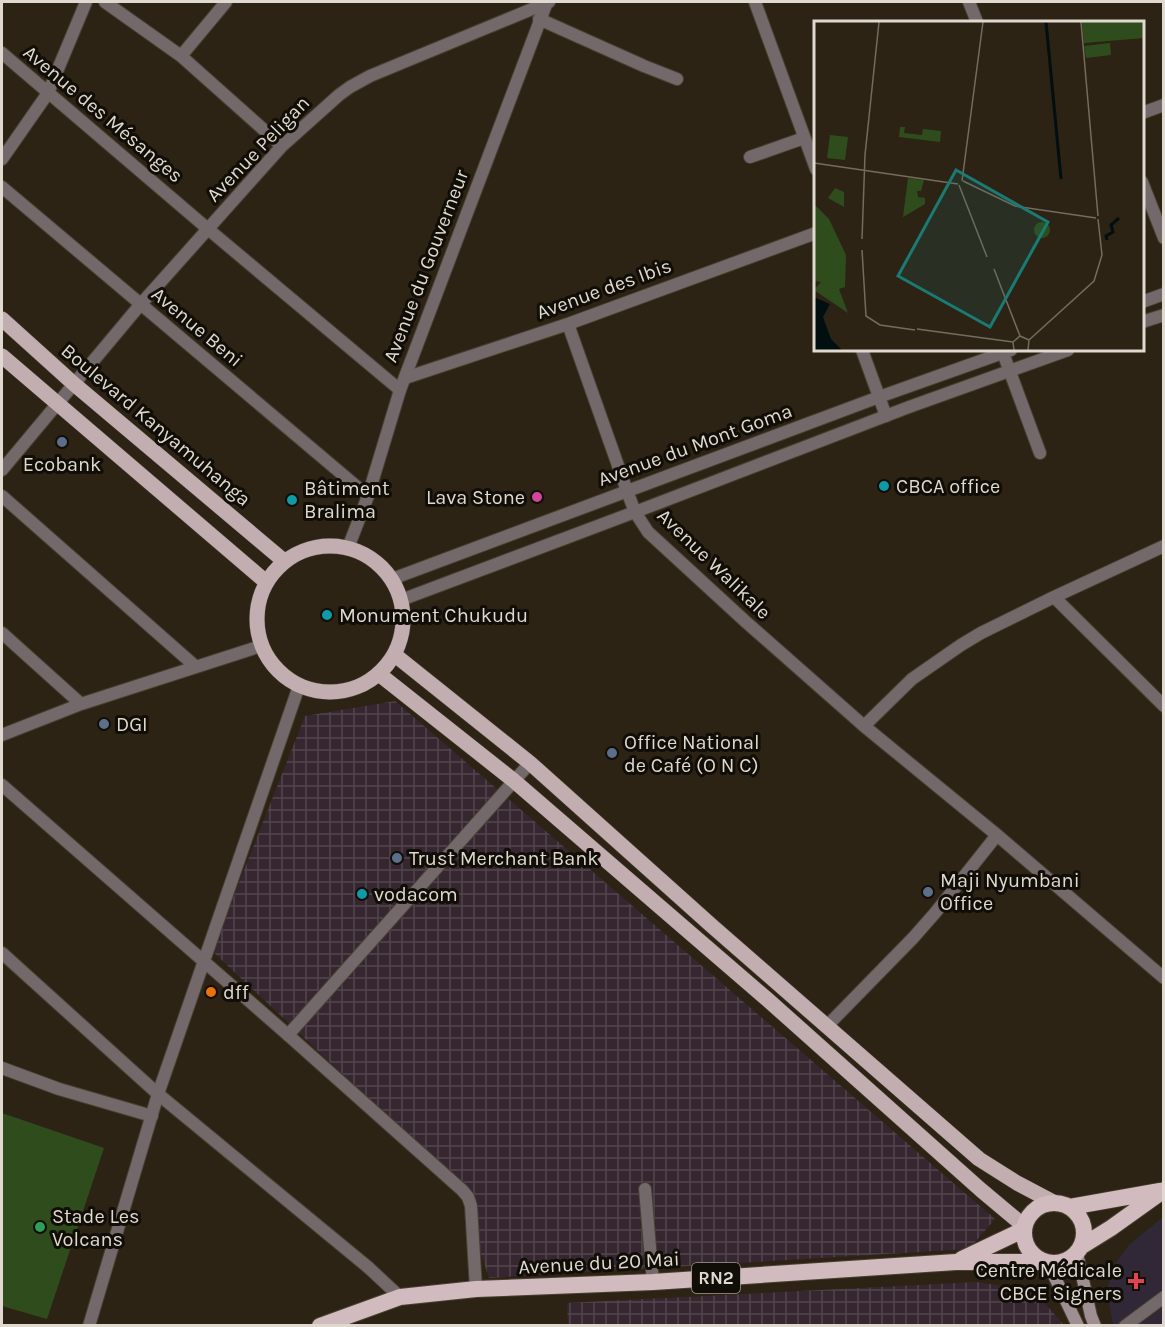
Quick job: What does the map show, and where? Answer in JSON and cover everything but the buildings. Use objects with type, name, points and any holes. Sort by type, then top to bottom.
[{"type":"highway","name":"RN2","points":[[956,1262],[1024,1228],[1034,1209],[1043,1204],[1062,1203],[1070,1207],[1164,1190]]},
{"type":"highway","name":"RN2","points":[[956,1262],[1064,1262],[1164,1190]]},
{"type":"highway","points":[[1070,1207],[1082,1220],[1084,1228],[1084,1237],[1079,1249]]},
{"type":"highway","points":[[1024,1228],[1026,1246],[1035,1258],[1045,1262]]},
{"type":"highway","name":"Avenue du 20 Mai","points":[[320,1326],[400,1297],[476,1289],[653,1282],[956,1262]]},
{"type":"main road","name":"Boulevard Kanyamuhanga","points":[[2,319],[74,384],[284,561]]},
{"type":"main road","points":[[2,356],[266,582]]},
{"type":"main road","points":[[326,546],[348,548],[365,554],[380,565],[392,579],[401,600],[404,619],[402,637],[395,655],[379,674],[361,686],[341,692],[320,692],[299,686],[283,676],[270,662],[261,646],[256,624],[258,602],[266,582],[284,561],[304,550],[326,546]]},
{"type":"main road","points":[[395,655],[530,763],[720,934],[979,1159],[1017,1184],[1053,1203]]},
{"type":"main road","points":[[379,674],[513,780],[768,1000],[1024,1228]]},
{"type":"main road","points":[[1079,1249],[1095,1326]]},
{"type":"main road","points":[[1045,1262],[1078,1326]]},
{"type":"street","points":[[2,159],[48,93],[86,2]]},
{"type":"street","points":[[105,2],[181,56],[282,146]]},
{"type":"street","points":[[181,56],[226,2]]},
{"type":"street","name":"Avenue du Gouverneur","points":[[348,548],[368,496],[402,384],[547,2]]},
{"type":"street","name":"Avenue Peligan","points":[[2,470],[140,305],[282,146],[339,95],[359,82],[547,2]]},
{"type":"street","points":[[754,2],[814,164]]},
{"type":"street","points":[[969,2],[977,21]]},
{"type":"street","points":[[539,19],[677,79]]},
{"type":"street","name":"Avenue des Mésanges","points":[[2,53],[208,229],[402,384]]},
{"type":"street","points":[[1144,113],[1164,105]]},
{"type":"street","points":[[750,157],[804,138]]},
{"type":"street","points":[[1144,185],[1164,238]]},
{"type":"street","name":"Avenue Beni","points":[[2,187],[368,496]]},
{"type":"street","name":"Avenue des Ibis","points":[[402,384],[814,233]]},
{"type":"street","points":[[1144,302],[1164,294]]},
{"type":"street","points":[[1144,322],[1164,315]]},
{"type":"street","name":"Avenue Walikale","points":[[568,324],[635,512],[648,532],[864,726],[997,835],[1164,978]]},
{"type":"street","points":[[862,351],[886,416]]},
{"type":"street","points":[[1007,351],[1009,371],[1040,453]]},
{"type":"street","name":"Avenue du Mont Goma","points":[[392,579],[1007,351]]},
{"type":"street","points":[[401,600],[886,416],[1065,351]]},
{"type":"street","points":[[2,496],[195,666]]},
{"type":"street","points":[[864,726],[912,679],[981,633],[1164,546]]},
{"type":"street","points":[[1054,597],[1164,706]]},
{"type":"street","points":[[2,633],[81,705]]},
{"type":"street","points":[[2,735],[81,705],[261,646]]},
{"type":"street","points":[[89,1326],[159,1094],[299,686]]},
{"type":"street","points":[[288,1035],[530,763]]},
{"type":"street","points":[[2,784],[288,1035],[468,1197],[471,1206],[476,1289]]},
{"type":"street","points":[[826,1027],[913,938],[997,835]]},
{"type":"street","points":[[2,953],[159,1094],[369,1268],[400,1297]]},
{"type":"street","points":[[2,1068],[59,1089],[152,1116]]},
{"type":"street","points":[[645,1189],[653,1282]]},
{"type":"street","points":[[1125,1326],[1164,1297]]},
{"type":"shaded area","points":[[395,701],[995,1219],[969,1249],[489,1278],[475,1237],[472,1196],[212,951],[305,716]]},
{"type":"shaded area","name":"Centre Médicale CBCE Signers","points":[[1163,1217],[1163,1325],[1113,1325],[1107,1293],[1111,1269],[1130,1244]]},
{"type":"shaded area","points":[[977,1282],[1034,1291],[1064,1325],[568,1325],[567,1303]]},
{"type":"green space","name":"Stade Les Volcans","points":[[2,1113],[104,1148],[47,1319],[2,1306]]},
{"type":"place","name":"Ecobank","points":[[62,442]]},
{"type":"place","name":"CBCA office","points":[[884,486]]},
{"type":"place","name":"Lava Stone","points":[[537,497]]},
{"type":"place","name":"Bâtiment Bralima","points":[[292,500]]},
{"type":"place","name":"Monument Chukudu","points":[[327,615]]},
{"type":"place","name":"DGI","points":[[104,724]]},
{"type":"place","name":"Office National de Café (O N C)","points":[[612,753]]},
{"type":"place","name":"Trust Merchant Bank","points":[[397,858]]},
{"type":"place","name":"Maji Nyumbani Office","points":[[928,892]]},
{"type":"place","name":"vodacom","points":[[362,894]]},
{"type":"place","name":"dff","points":[[211,992]]},
{"type":"place","name":"Stade Les Volcans","points":[[40,1227]]},
{"type":"place","name":"Centre Médicale CBCE Signers","points":[[1136,1281]]}]
